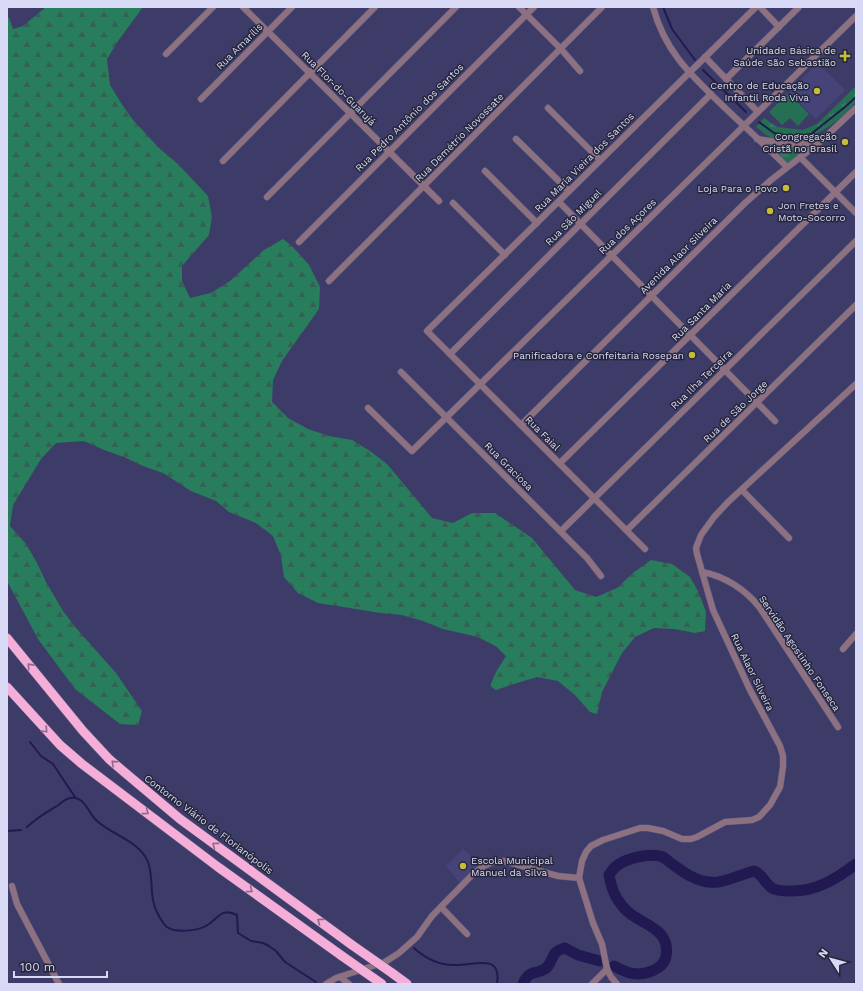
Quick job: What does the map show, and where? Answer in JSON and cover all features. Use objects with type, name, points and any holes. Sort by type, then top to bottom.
[{"type":"highway","name":"Contorno Viário de Florianópolis","points":[[7,638],[83,731],[109,759],[169,810],[407,984]]},
{"type":"highway","points":[[7,687],[60,745],[82,764],[218,867],[382,984]]},
{"type":"street","points":[[166,54],[213,7]]},
{"type":"street","name":"Rua Flor-do-Guarujá","points":[[243,7],[439,201]]},
{"type":"street","name":"Rua Amarílis","points":[[201,99],[292,7]]},
{"type":"street","points":[[223,160],[375,7]]},
{"type":"street","points":[[267,197],[456,7]]},
{"type":"street","points":[[519,7],[561,49],[580,71]]},
{"type":"street","name":"Rua Pedro Antônio dos Santos","points":[[299,242],[534,7]]},
{"type":"street","name":"Rua Demétrio Novossate","points":[[329,281],[602,7]]},
{"type":"street","points":[[653,7],[658,24],[666,42],[689,73],[787,167]]},
{"type":"street","name":"Rua Maria Vieira dos Santos","points":[[427,331],[756,7]]},
{"type":"street","points":[[760,7],[779,27]]},
{"type":"street","points":[[726,79],[799,7]]},
{"type":"street","name":"Rua dos Açores","points":[[368,408],[412,451],[856,16]]},
{"type":"street","points":[[705,57],[758,112]]},
{"type":"street","name":"Rua São Miguel","points":[[450,354],[711,94]]},
{"type":"street","points":[[548,108],[600,160]]},
{"type":"street","name":"Avenida Alaor Silveira","points":[[521,425],[745,203],[787,167],[820,142],[856,108]]},
{"type":"street","points":[[516,139],[569,191]]},
{"type":"street","points":[[757,139],[791,144],[820,142]]},
{"type":"street","points":[[800,157],[856,213]]},
{"type":"street","points":[[485,171],[537,223]]},
{"type":"street","name":"Rua Santa Maria","points":[[560,464],[856,172]]},
{"type":"street","points":[[559,202],[776,421]]},
{"type":"street","points":[[453,203],[504,255]]},
{"type":"street","name":"Rua Ilha Terceira","points":[[561,531],[856,241]]},
{"type":"street","name":"Rua de São Jorge","points":[[627,530],[856,305]]},
{"type":"street","name":"Rua Faial","points":[[427,331],[645,549]]},
{"type":"street","name":"Rua Graciosa","points":[[401,372],[561,531],[590,561],[601,576]]},
{"type":"street","name":"Rua Alaor Silveira","points":[[579,878],[582,861],[586,852],[591,846],[603,840],[629,831],[648,828],[663,831],[682,839],[691,839],[725,822],[752,820],[759,817],[770,805],[780,787],[783,756],[780,746],[735,660],[713,610],[708,598],[696,548],[701,535],[714,517],[856,384]]},
{"type":"street","points":[[742,490],[789,538]]},
{"type":"street","name":"Servidão Agostinho Fonseca","points":[[702,572],[710,573],[730,582],[754,600],[838,727]]},
{"type":"street","points":[[843,650],[856,634]]},
{"type":"street","points":[[326,984],[340,977],[385,962],[399,953],[417,937],[432,916],[474,873],[484,866],[495,862],[504,861],[558,876],[579,878],[593,923],[602,944],[610,977],[617,984]]},
{"type":"street","points":[[9,887],[60,984]]},
{"type":"street","points":[[441,907],[467,934]]},
{"type":"street","points":[[592,984],[607,968]]},
{"type":"street","points":[[340,977],[349,984]]},
{"type":"shaded area","name":"Centro de Educação Infantil Roda Viva","points":[[818,63],[845,90],[816,119],[789,92]]},
{"type":"shaded area","name":"Escola Municipal Manuel da Silva","points":[[463,849],[480,865],[468,874],[460,883],[446,866]]},
{"type":"green space","points":[[46,7],[143,7],[118,41],[107,59],[110,85],[133,120],[208,196],[212,217],[209,235],[182,266],[182,281],[190,298],[211,293],[230,281],[264,250],[283,239],[292,246],[309,265],[320,287],[319,309],[282,361],[273,380],[272,402],[288,418],[308,429],[329,436],[352,440],[370,451],[387,464],[432,518],[453,523],[472,513],[495,513],[532,538],[575,590],[596,597],[617,588],[633,573],[651,560],[672,564],[690,577],[698,591],[706,612],[705,631],[695,633],[675,629],[654,628],[635,637],[622,653],[602,692],[597,714],[590,712],[575,695],[558,681],[537,677],[496,690],[490,686],[496,672],[506,656],[497,647],[478,637],[443,629],[402,615],[318,603],[298,593],[284,577],[281,556],[273,536],[256,523],[229,512],[216,501],[191,491],[163,473],[84,441],[56,443],[41,459],[13,505],[10,526],[26,544],[63,611],[116,673],[142,711],[138,725],[120,724],[75,689],[38,639],[7,581],[7,16],[13,29],[23,26]]},
{"type":"green space","points":[[856,86],[856,102],[829,127],[808,137],[785,140],[772,138],[756,127],[764,118],[777,127],[803,130],[817,124]]},
{"type":"green space","points":[[788,93],[809,114],[798,126],[790,118],[782,125],[769,112]]},
{"type":"green space","points":[[767,143],[805,145],[809,148],[788,165]]},
{"type":"waterway","points":[[663,7],[672,29],[695,60]]},
{"type":"waterway","points":[[703,70],[746,112]]},
{"type":"waterway","points":[[759,122],[774,133],[795,137],[811,134],[856,97]]},
{"type":"waterway","points":[[30,742],[41,756],[53,764],[75,797]]},
{"type":"waterway","points":[[27,827],[66,799],[79,799],[96,820],[109,830],[132,843],[144,855],[150,869],[152,896],[156,910],[167,927],[180,931],[202,928],[223,913],[232,913],[237,915],[238,933],[251,941],[263,943],[269,946],[276,951],[285,962],[316,982]]},
{"type":"waterway","points":[[7,831],[21,830]]},
{"type":"waterway","points":[[614,966],[623,971],[641,974],[659,967],[663,963],[666,956],[664,938],[652,927],[630,914],[614,893],[609,875],[615,867],[625,861],[636,857],[653,855],[663,857],[696,879],[710,882],[723,881],[754,871],[757,872],[768,885],[774,889],[787,891],[799,891],[825,884],[856,864]]},
{"type":"waterway","points":[[414,948],[437,963],[454,965],[477,963],[491,964],[495,968],[497,974],[497,984]]},
{"type":"waterway","points":[[523,984],[528,975],[545,969],[555,953],[565,948],[578,955],[600,961]]},
{"type":"waterway","points":[[855,984],[856,979]]},
{"type":"place","name":"Unidade Básica de Saúde São Sebastião","points":[[845,56]]},
{"type":"place","name":"Centro de Educação Infantil Roda Viva","points":[[817,91]]},
{"type":"place","name":"Congregação Cristã no Brasil","points":[[845,142]]},
{"type":"place","name":"Loja Para o Povo","points":[[786,188]]},
{"type":"place","name":"Jon Fretes e Moto-Socorro","points":[[770,211]]},
{"type":"place","name":"Panificadora e Confeitaria Rosepan","points":[[692,355]]},
{"type":"place","name":"Escola Municipal Manuel da Silva","points":[[463,866]]}]
